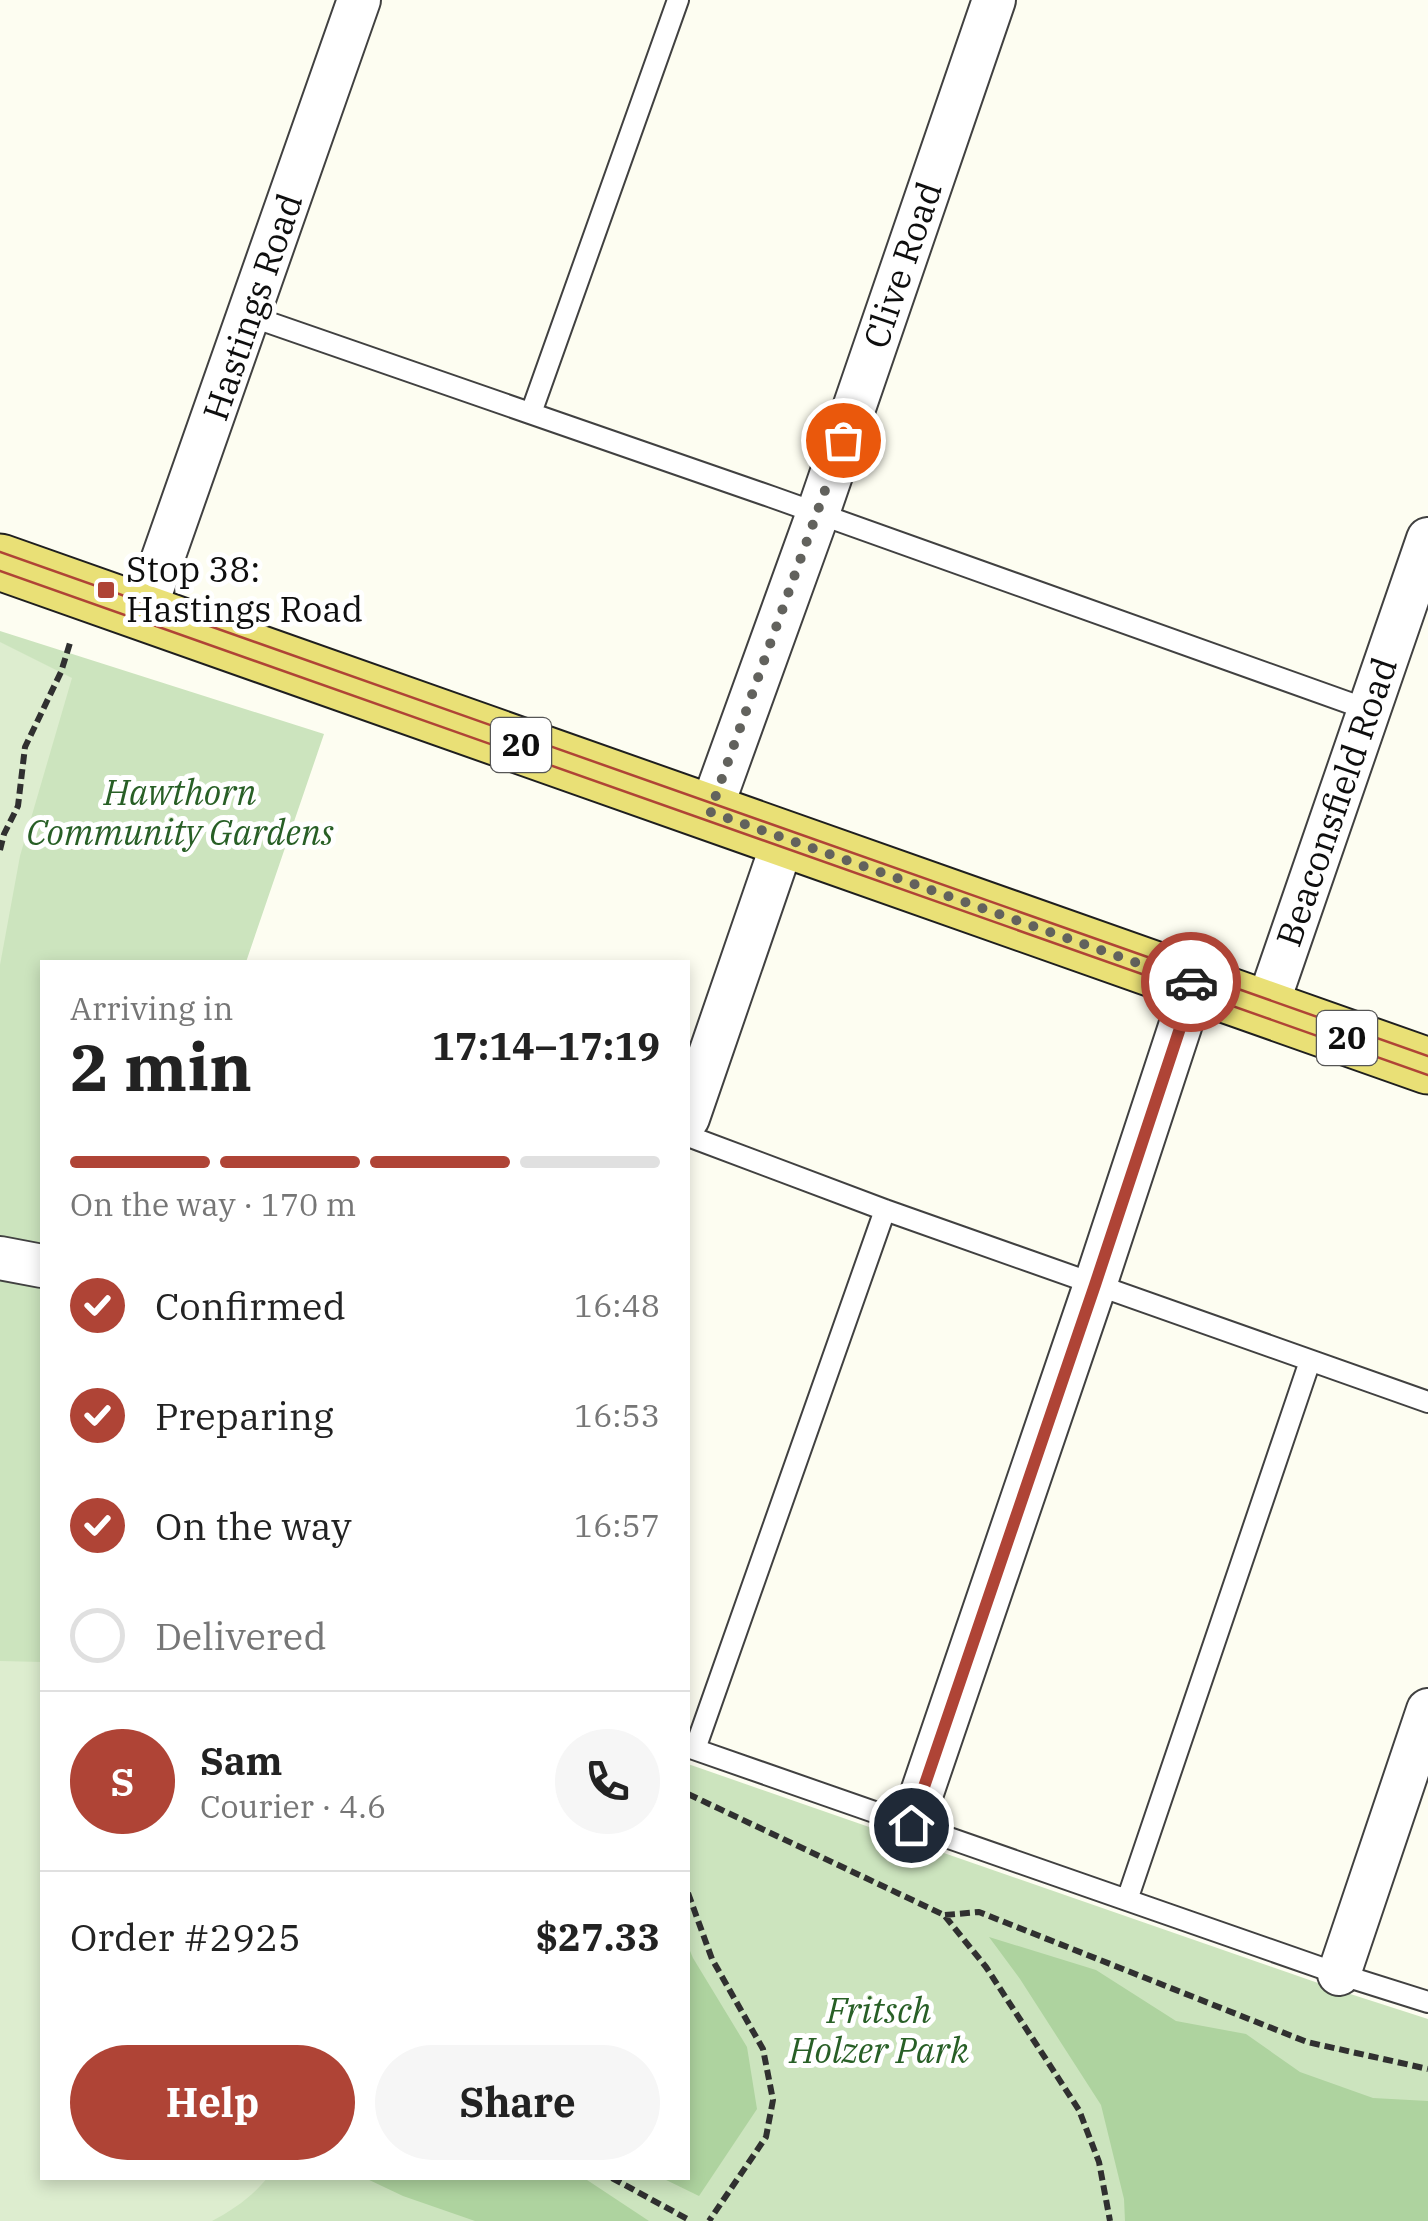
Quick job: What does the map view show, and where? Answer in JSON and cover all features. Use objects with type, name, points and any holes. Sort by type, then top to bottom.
[{"type":"main road","name":"20","points":[[0,562],[1428,1066]]},
{"type":"street","name":"Hastings Road","points":[[144,612],[360,0]]},
{"type":"street","name":"Clive Road","points":[[710,812],[818,513],[994,0]]},
{"type":"street","name":"Beaconsfield Road","points":[[1266,1009],[1428,539]]},
{"type":"street","points":[[690,1112],[784,838]]},
{"type":"street","points":[[911,1825],[1194,984]]},
{"type":"street","points":[[0,1258],[40,1266]]},
{"type":"street","points":[[1339,1974],[1428,1710]]},
{"type":"lane","points":[[531,414],[678,0]]},
{"type":"lane","points":[[250,316],[1369,710]]},
{"type":"lane","points":[[690,1137],[1428,1402]]},
{"type":"lane","points":[[885,1210],[691,1748],[1428,2002]]},
{"type":"lane","points":[[1126,1900],[1310,1361]]},
{"type":"path","points":[[0,850],[18,806],[26,747],[62,672],[70,643]]},
{"type":"path","points":[[690,1795],[944,1914],[986,1966],[1080,2110],[1099,2162],[1110,2221]]},
{"type":"path","points":[[690,1898],[712,1958],[762,2049],[774,2100],[766,2136],[708,2221]]},
{"type":"path","points":[[944,1914],[979,1912],[1307,2042],[1428,2069]]},
{"type":"path","points":[[616,2180],[691,2221]]},
{"type":"green space","name":"Fritsch Holzer Park","points":[[0,631],[324,734],[247,960],[40,960],[40,2180],[690,2180],[690,1765],[1428,2019],[1428,2221],[0,2221]]},
{"type":"green space","points":[[0,642],[72,678],[20,856],[0,965]]},
{"type":"green space","points":[[0,1661],[40,1662],[40,2180],[265,2180],[242,2202],[212,2221],[0,2221]]},
{"type":"green space","points":[[989,1937],[1096,1970],[1176,2021],[1246,2034],[1300,2072],[1373,2098],[1428,2101],[1428,2221],[1125,2221],[1124,2199],[1101,2105]]},
{"type":"green space","points":[[690,1951],[747,2047],[757,2109],[699,2196],[666,2180],[690,2180]]},
{"type":"green space","points":[[369,2180],[587,2180],[649,2221],[475,2221]]},
{"type":"tram line","points":[[0,552],[1428,1056]]},
{"type":"tram line","points":[[0,571],[1428,1075]]},
{"type":"way so far","points":[[843,440],[710,812],[1191,982]]},
{"type":"place","name":"Stop 38: Hastings Road","points":[[106,590]]},
{"type":"route","points":[[911,1825],[1095,1285],[1192,992],[1191,982]]},
{"type":"park label","name":"Hawthorn Community Gardens","points":[[180,813]]}]
